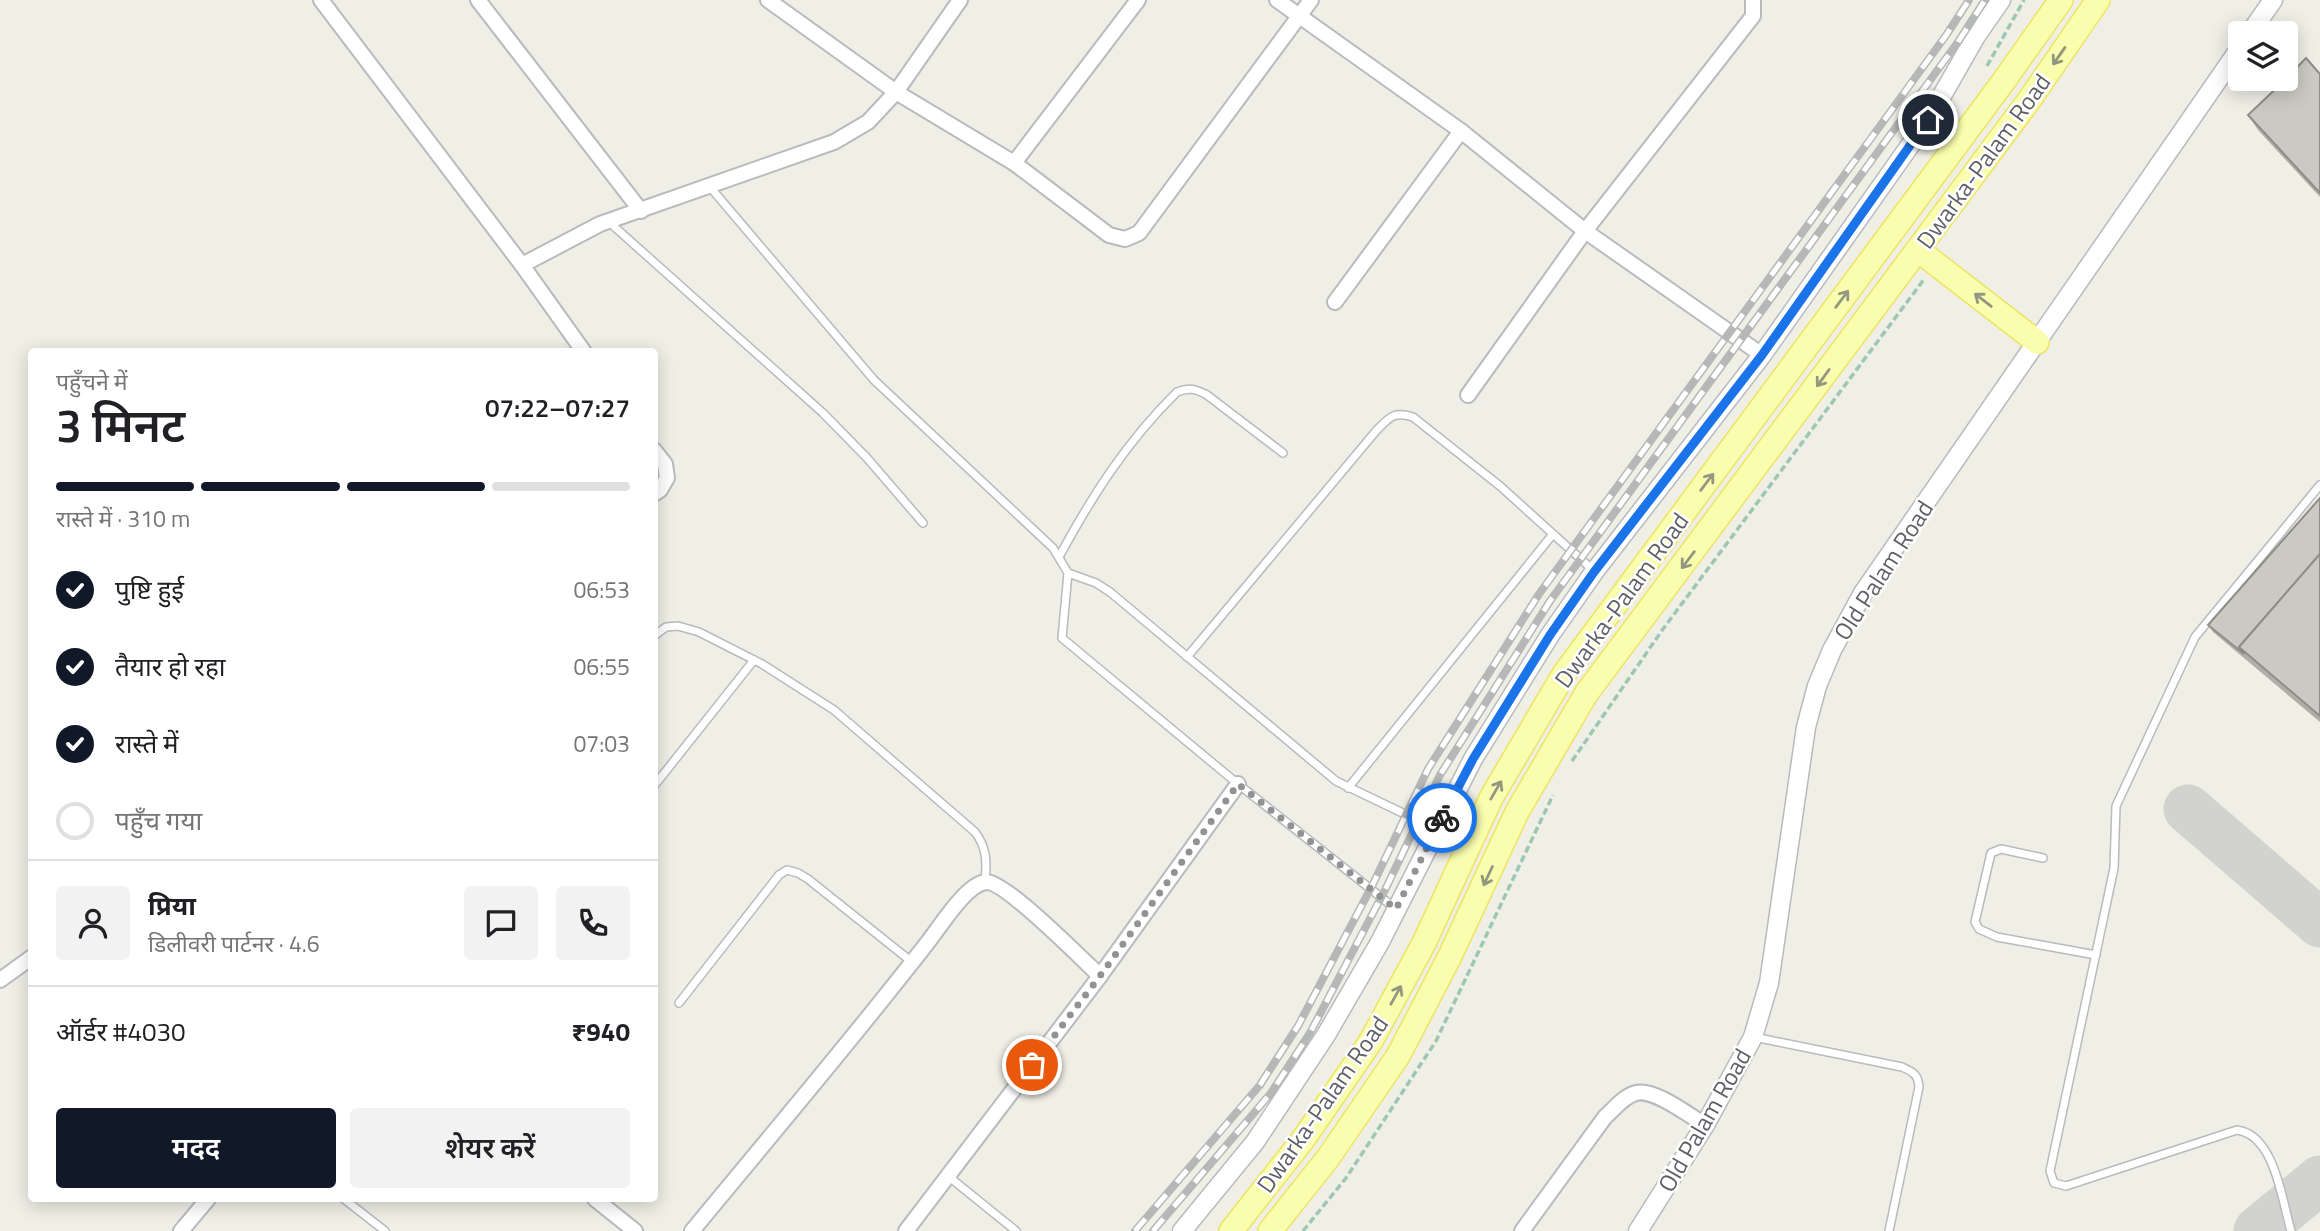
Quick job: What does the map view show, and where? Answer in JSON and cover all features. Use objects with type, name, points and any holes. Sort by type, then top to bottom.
[{"type":"main road","name":"Dwarka-Palam Road","points":[[1231,1231],[1302,1141],[1371,1041],[1424,943],[1491,798],[1564,674],[2061,0]]},
{"type":"main road","name":"Dwarka-Palam Road","points":[[1270,1231],[1328,1158],[1398,1056],[1450,956],[1517,812],[1586,694],[1927,257],[2029,99],[2098,0]]},
{"type":"main road","points":[[1927,257],[2037,342]]},
{"type":"street","points":[[321,0],[522,265],[581,348]]},
{"type":"street","points":[[478,0],[641,211]]},
{"type":"street","points":[[768,0],[896,92],[1014,163],[1109,235],[1125,239],[1139,233],[1311,0]]},
{"type":"street","points":[[522,265],[608,221],[834,142],[868,122],[896,92],[960,0]]},
{"type":"street","points":[[1014,163],[1138,0]]},
{"type":"street","points":[[1277,0],[1461,131],[1585,232],[1762,355]]},
{"type":"street","points":[[1182,1231],[1255,1142],[1326,1035],[1380,942],[1473,759],[1550,635],[1594,572],[1762,355],[1928,120],[1976,36],[2001,0]]},
{"type":"street","points":[[2258,21],[2273,0]]},
{"type":"street","points":[[1468,395],[1585,232],[1753,16],[1754,1]]},
{"type":"street","name":"Old Palam Road","points":[[1638,1231],[1705,1125],[1753,1037],[1769,983],[1806,727],[1817,686],[1827,662],[1863,593],[2228,65]]},
{"type":"street","points":[[1335,302],[1461,131]]},
{"type":"street","points":[[658,455],[665,464],[667,478],[658,491]]},
{"type":"street","points":[[906,1231],[1100,976],[1238,784]]},
{"type":"street","points":[[692,1231],[913,962],[963,896],[985,882],[995,883],[1015,897],[1100,976]]},
{"type":"street","points":[[0,980],[28,960]]},
{"type":"street","points":[[1522,1231],[1605,1117],[1621,1101],[1637,1092],[1656,1096],[1705,1125]]},
{"type":"street","points":[[181,1231],[205,1202]]},
{"type":"street","points":[[599,1202],[635,1231]]},
{"type":"lane","points":[[710,187],[874,380],[1053,548],[1068,573],[1062,638],[1238,784],[1396,909]]},
{"type":"lane","points":[[608,221],[823,413],[867,458],[923,523]]},
{"type":"lane","points":[[1059,557],[1088,502],[1108,472],[1177,392],[1188,388],[1197,389],[1283,453]]},
{"type":"lane","points":[[1187,657],[1391,416],[1402,414],[1413,417],[1500,486],[1594,572]]},
{"type":"lane","points":[[2291,1231],[2271,1157],[2247,1131],[2237,1130],[2066,1186],[2054,1183],[2050,1171],[2114,868],[2116,806],[2195,637],[2320,485]]},
{"type":"lane","points":[[1348,788],[1553,534]]},
{"type":"lane","points":[[1068,573],[1096,583],[1110,592],[1317,766],[1348,788],[1436,830]]},
{"type":"lane","points":[[658,633],[666,627],[678,626],[699,632],[754,660],[834,710],[975,832],[983,843],[987,860],[985,882]]},
{"type":"lane","points":[[658,781],[754,660]]},
{"type":"lane","points":[[2043,858],[2001,849],[1991,853],[1975,922],[1979,929],[1997,937],[2096,955]]},
{"type":"lane","points":[[679,1003],[779,875],[787,870],[808,879],[913,962]]},
{"type":"lane","points":[[1753,1037],[1902,1067],[1918,1077],[1919,1087],[1889,1231]]},
{"type":"lane","points":[[948,1176],[1016,1231]]},
{"type":"lane","points":[[348,1202],[385,1231]]},
{"type":"path","points":[[1569,766],[1927,257]]},
{"type":"path","points":[[1303,1231],[1346,1178],[1436,1041],[1555,789]]},
{"type":"building","points":[[2306,58],[2320,74],[2320,193],[2248,115],[2273,91],[2298,91],[2298,66]]},
{"type":"building","points":[[2320,498],[2320,554],[2239,647],[2244,654],[2208,625]]},
{"type":"building","points":[[2320,554],[2320,716],[2239,647]]},
{"type":"taxiway","points":[[2188,809],[2320,923]]},
{"type":"taxiway","points":[[2258,1231],[2320,1180]]},
{"type":"railway","points":[[1135,1231],[1260,1085],[1298,1026],[1373,884],[1428,769],[1539,594],[1947,34],[1969,0]]},
{"type":"railway","points":[[1153,1231],[1271,1093],[1310,1033],[1385,890],[1440,775],[1550,601],[1958,42],[1985,0]]},
{"type":"way so far","points":[[1032,1065],[1100,976],[1238,784],[1396,909],[1442,818]]},
{"type":"route","points":[[1442,818],[1473,759],[1550,635],[1594,572],[1762,355],[1928,120]]}]
